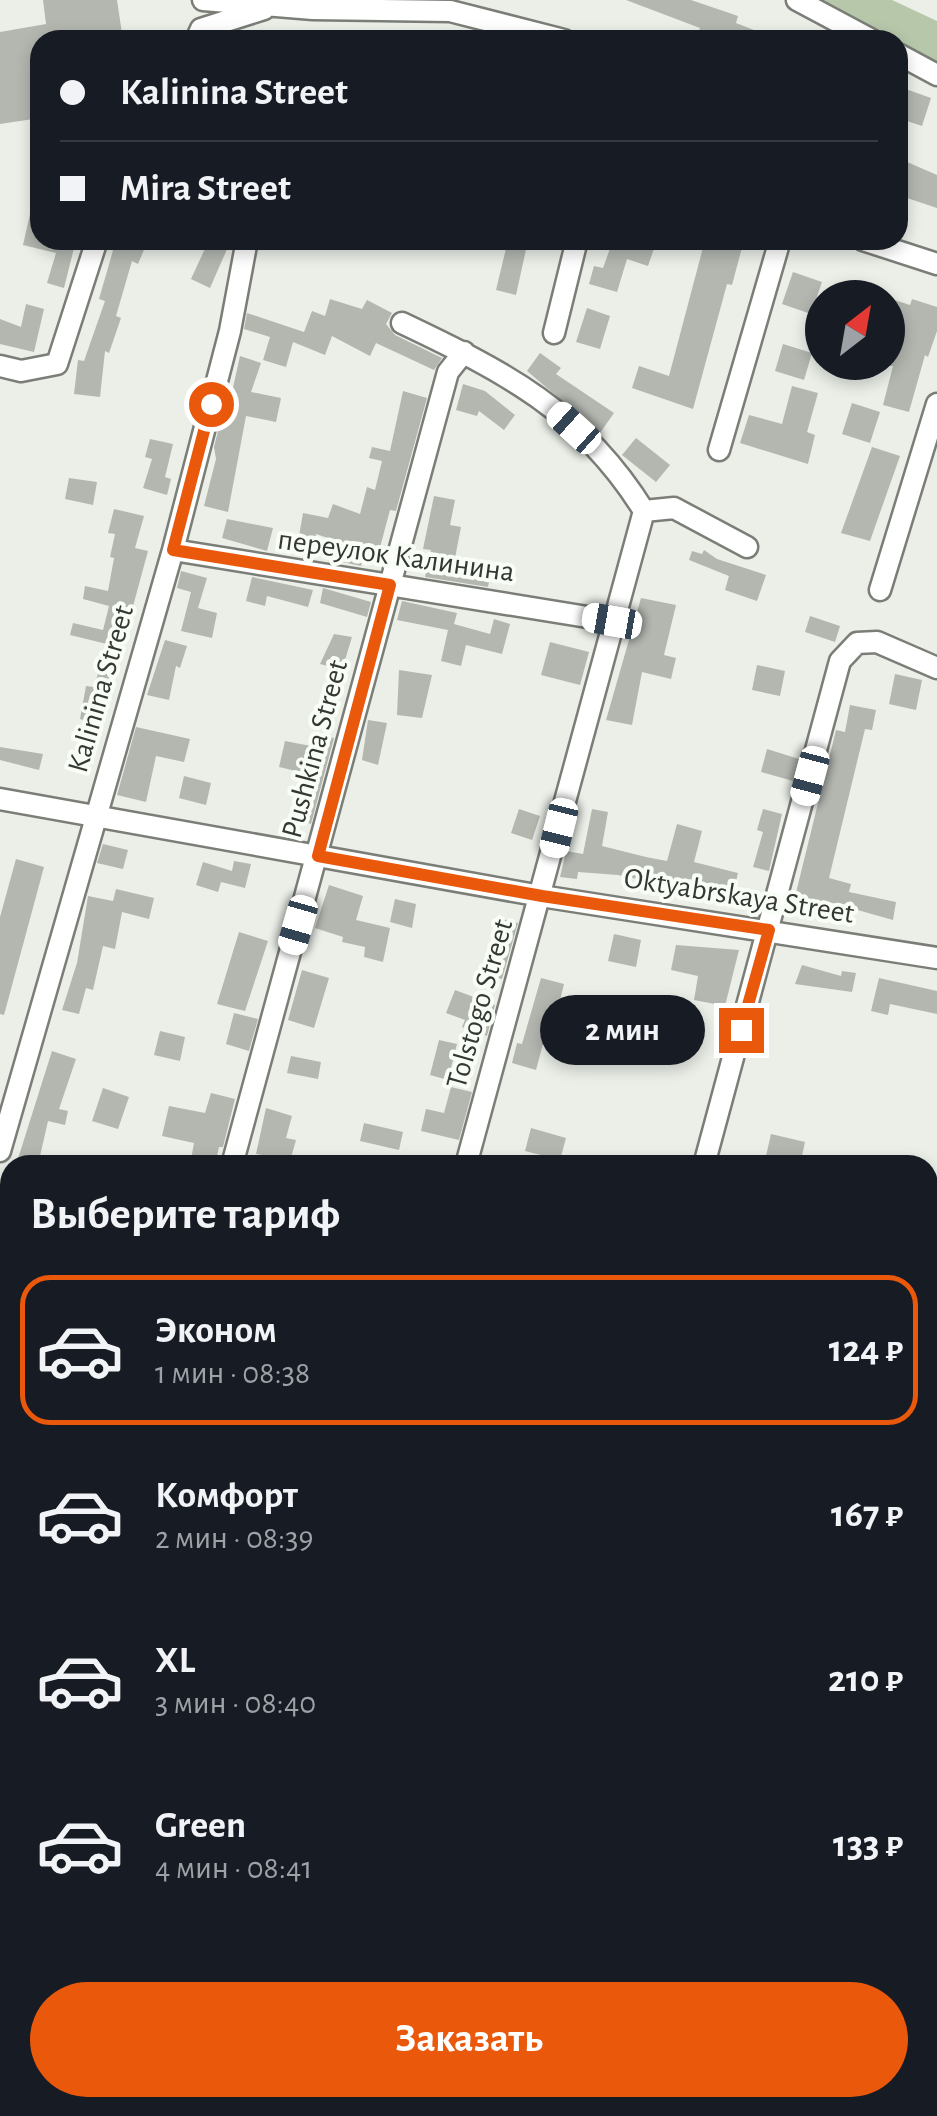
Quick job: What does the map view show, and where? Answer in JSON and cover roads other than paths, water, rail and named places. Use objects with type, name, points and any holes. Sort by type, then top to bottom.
[{"type":"street","points":[[202,0],[274,6],[408,5],[525,30]]},
{"type":"street","points":[[796,0],[853,30]]},
{"type":"street","points":[[200,30],[274,6]]},
{"type":"street","points":[[908,59],[937,74]]},
{"type":"street","points":[[0,366],[20,371],[57,364],[93,250]]},
{"type":"street","name":"Kalinina Street","points":[[0,1151],[173,550],[230,331],[244,250]]},
{"type":"street","points":[[554,333],[575,250]]},
{"type":"street","points":[[719,450],[777,250]]},
{"type":"street","points":[[894,250],[937,264]]},
{"type":"street","points":[[402,323],[501,370],[553,409],[615,466],[644,512],[674,508],[747,547]]},
{"type":"street","name":"Pushkina Street","points":[[235,1155],[448,372],[464,352]]},
{"type":"street","points":[[880,590],[937,404]]},
{"type":"street","name":"Tolstogo Street","points":[[469,1155],[644,512]]},
{"type":"street","name":"переулок Калинина","points":[[173,550],[612,621]]},
{"type":"street","points":[[707,1155],[840,661],[857,642],[877,642],[937,668]]},
{"type":"street","name":"Oktyabrskaya Street","points":[[0,799],[94,819],[542,896],[937,958]]}]
